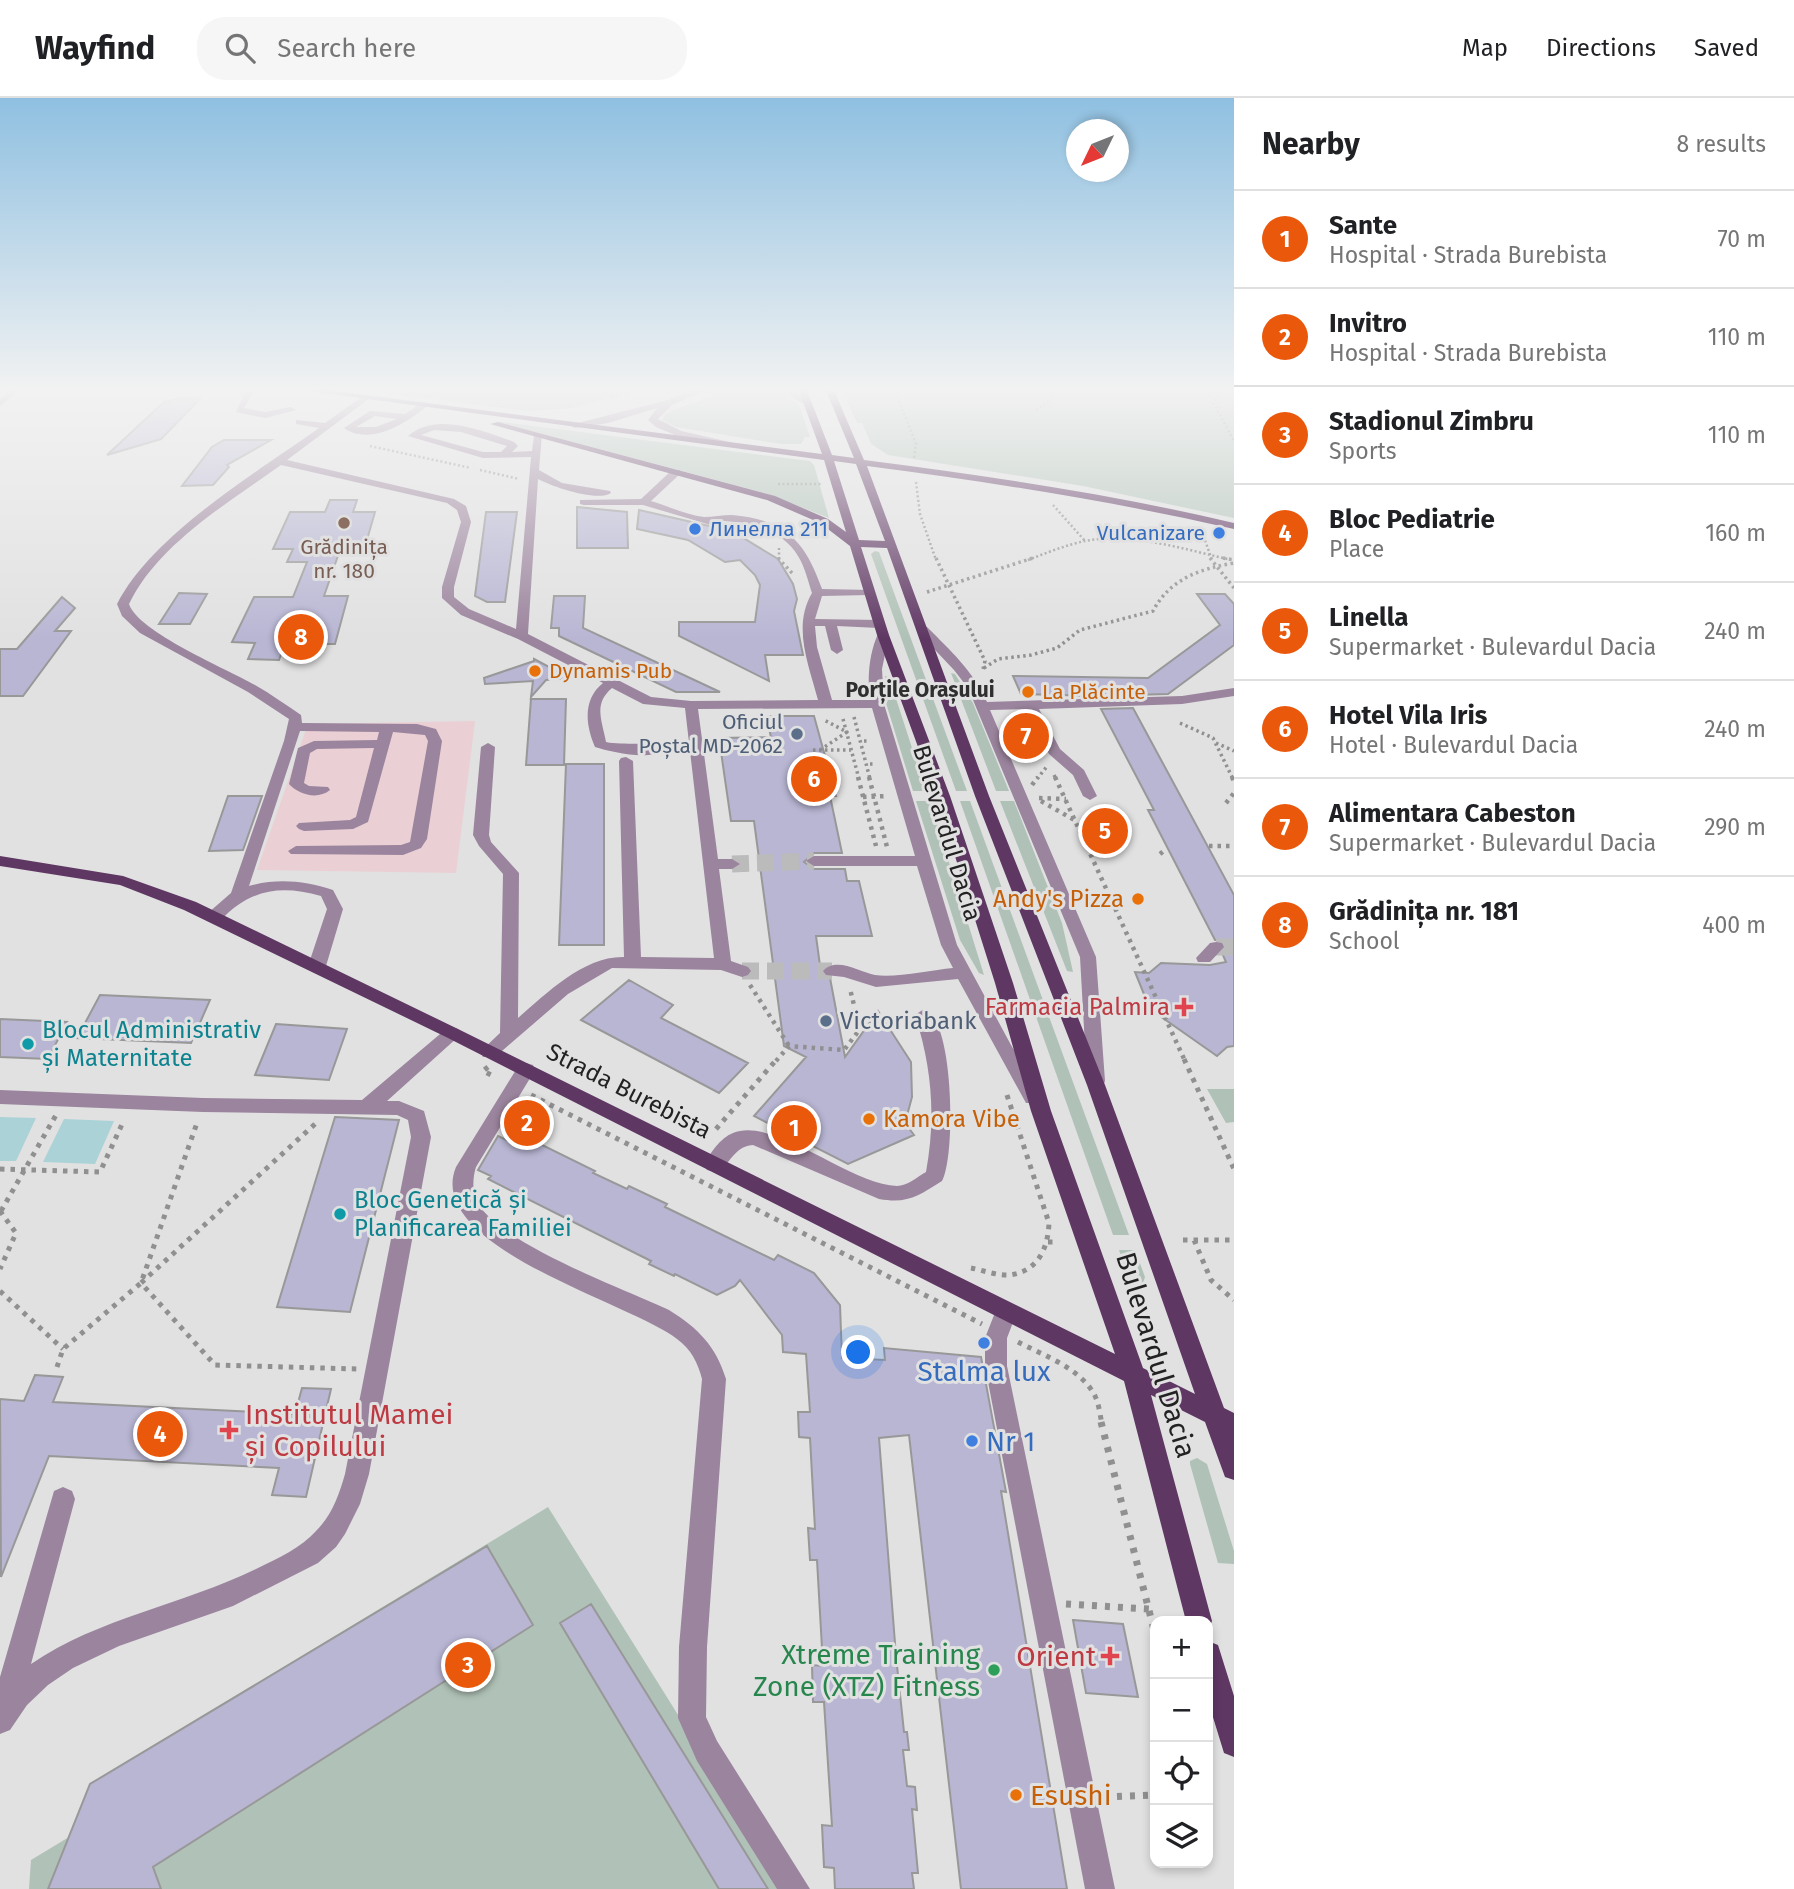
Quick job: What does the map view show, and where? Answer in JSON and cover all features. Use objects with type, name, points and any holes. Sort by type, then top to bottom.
[{"type":"main road","points":[[676,472],[790,505],[824,521],[853,543],[890,545]]},
{"type":"main road","name":"Bulevardul Dacia","points":[[832,472],[881,630],[943,796],[1004,983],[1041,1111],[1135,1375],[1198,1616]]},
{"type":"main road","name":"Bulevardul Dacia","points":[[864,472],[982,796],[1225,1421],[1234,1469]]},
{"type":"main road","points":[[937,472],[1064,489],[1234,526]]},
{"type":"main road","name":"Strada Burebista","points":[[0,861],[123,881],[153,890],[214,917],[494,1054],[521,1079],[714,1165],[1001,1322],[1135,1375],[1225,1421]]},
{"type":"main road","points":[[1213,1672],[1234,1743]]},
{"type":"street","points":[[214,917],[238,895],[296,718],[286,709],[144,631],[126,613],[123,604],[130,590],[178,535],[263,472]]},
{"type":"street","points":[[325,472],[430,495],[457,504],[465,513],[466,522],[448,587],[448,598],[465,612],[522,636],[648,701],[691,705],[877,704]]},
{"type":"street","points":[[522,636],[534,472]]},
{"type":"street","points":[[644,502],[676,472]]},
{"type":"street","points":[[534,476],[586,491],[653,492]]},
{"type":"street","points":[[584,502],[644,502],[744,532]]},
{"type":"street","points":[[704,520],[734,517],[761,525],[789,540],[802,553],[814,598],[809,632],[839,704]]},
{"type":"street","points":[[814,598],[869,592]]},
{"type":"street","points":[[809,622],[830,622],[881,630]]},
{"type":"street","points":[[830,622],[838,650]]},
{"type":"street","name":"Bulevardul Dacia","points":[[923,629],[958,667],[982,706],[1088,957],[1096,1085]]},
{"type":"street","name":"Bulevardul Dacia","points":[[881,630],[875,663],[874,688],[877,704],[949,945],[1041,1111]]},
{"type":"street","points":[[610,683],[597,694],[594,701],[600,744],[617,749],[656,750]]},
{"type":"street","points":[[982,706],[1128,703],[1182,700],[1234,692]]},
{"type":"street","points":[[691,705],[723,964]]},
{"type":"street","points":[[1030,705],[1054,751],[1079,773],[1090,796]]},
{"type":"street","points":[[295,727],[417,728],[434,736],[416,845],[403,850],[296,851]]},
{"type":"street","points":[[304,826],[353,824],[363,819],[387,727]]},
{"type":"street","points":[[323,790],[306,791],[296,783],[306,748],[314,745],[383,744]]},
{"type":"street","points":[[488,747],[481,835],[484,843],[511,873],[509,1034]]},
{"type":"street","points":[[626,761],[633,961]]},
{"type":"street","points":[[814,862],[924,861]]},
{"type":"street","points":[[710,864],[732,864]]},
{"type":"street","points":[[238,895],[282,886],[316,889],[327,894],[335,909],[317,966]]},
{"type":"street","points":[[494,1054],[509,1034],[586,974],[608,962],[723,964],[742,971]]},
{"type":"street","points":[[839,971],[876,981],[963,973]]},
{"type":"street","points":[[714,1165],[725,1150],[740,1138],[754,1137],[788,1149],[832,1174],[883,1192],[907,1192],[935,1176],[943,1119],[943,1091],[936,1050],[924,1015]]},
{"type":"street","points":[[366,1108],[452,1033]]},
{"type":"street","points":[[521,1079],[463,1177],[465,1198],[485,1227],[510,1246],[654,1312],[682,1329],[700,1347],[709,1362],[714,1379],[693,1647],[692,1718],[707,1751],[795,1889]]},
{"type":"street","points":[[0,1097],[203,1105],[399,1108],[411,1111],[417,1116],[421,1126],[379,1370],[357,1474],[347,1508],[331,1534],[317,1548],[258,1582],[206,1604],[107,1636],[76,1651],[24,1689],[1,1717]]},
{"type":"street","points":[[1001,1322],[993,1344],[996,1366],[1100,1889]]},
{"type":"street","points":[[1,1717],[63,1499]]},
{"type":"path","points":[[510,472],[534,476]]},
{"type":"path","points":[[915,475],[920,514],[930,545],[985,661],[984,668]]},
{"type":"path","points":[[1051,502],[1085,541]]},
{"type":"path","points":[[1199,524],[1209,556],[1234,588]]},
{"type":"path","points":[[927,592],[1085,541],[1119,539],[1234,562]]},
{"type":"path","points":[[779,548],[778,558],[787,566],[803,597],[814,598]]},
{"type":"path","points":[[974,672],[998,659],[1031,655],[1057,648],[1080,630],[1153,611],[1161,594],[1189,573],[1234,562]]},
{"type":"path","points":[[839,704],[885,862]]},
{"type":"path","points":[[839,704],[885,862]]},
{"type":"path","points":[[817,716],[847,732]]},
{"type":"path","points":[[1180,723],[1213,738],[1234,782]]},
{"type":"path","points":[[820,751],[847,732]]},
{"type":"path","points":[[1015,749],[1011,739],[1044,754],[1234,1169]]},
{"type":"path","points":[[849,741],[856,741]]},
{"type":"path","points":[[1215,743],[1234,751]]},
{"type":"path","points":[[813,750],[851,750]]},
{"type":"path","points":[[1028,779],[1031,787],[1049,764]]},
{"type":"path","points":[[855,765],[862,765]]},
{"type":"path","points":[[1226,803],[1234,793]]},
{"type":"path","points":[[1035,798],[1077,822]]},
{"type":"path","points":[[1209,846],[1234,846]]},
{"type":"path","points":[[1160,854],[1166,849]]},
{"type":"path","points":[[742,971],[789,1046]]},
{"type":"path","points":[[789,1046],[844,1050],[860,1029],[839,971]]},
{"type":"path","points":[[715,1129],[789,1046]]},
{"type":"path","points":[[494,1054],[483,1071],[521,1079],[1001,1322],[1084,1380],[1095,1396],[1151,1616]]},
{"type":"path","points":[[0,1269],[16,1233],[0,1211],[64,1101]]},
{"type":"path","points":[[0,1169],[100,1172],[132,1103]]},
{"type":"path","points":[[141,1283],[203,1105]]},
{"type":"path","points":[[57,1367],[64,1349],[141,1283],[334,1106]]},
{"type":"path","points":[[1183,1240],[1234,1240]]},
{"type":"path","points":[[1194,1240],[1211,1280],[1234,1300]]},
{"type":"path","points":[[1048,1242],[1056,1242]]},
{"type":"path","points":[[141,1283],[215,1365],[379,1370]]},
{"type":"path","points":[[0,1291],[64,1349]]},
{"type":"path","points":[[1043,1602],[1149,1609]]},
{"type":"shaded area","points":[[475,721],[456,873],[257,870],[308,724]]},
{"type":"green space","points":[[684,472],[816,472],[829,518],[765,493]]},
{"type":"green space","points":[[992,472],[1234,472],[1234,518],[1083,486]]},
{"type":"green space","points":[[879,552],[967,791],[956,791],[871,554]]},
{"type":"green space","points":[[951,673],[955,674],[973,703],[1009,791],[996,791]]},
{"type":"green space","points":[[885,676],[889,677],[926,791],[913,791],[886,703]]},
{"type":"green space","points":[[916,801],[930,801],[984,975],[979,973],[960,940]]},
{"type":"green space","points":[[960,801],[970,801],[1129,1235],[1113,1235]]},
{"type":"green space","points":[[1000,801],[1014,801],[1062,923],[1073,972],[1067,971]]},
{"type":"green space","points":[[1207,1089],[1234,1089],[1234,1122],[1226,1123]]},
{"type":"green space","points":[[1119,1250],[1135,1250],[1145,1277],[1143,1283],[1130,1276]]},
{"type":"green space","points":[[1197,1458],[1207,1464],[1234,1551],[1234,1564],[1218,1563],[1190,1464],[1190,1461]]},
{"type":"green space","points":[[548,1507],[787,1889],[29,1889],[31,1860],[69,1837],[90,1784]]},
{"type":"water","points":[[0,1117],[36,1118],[16,1161],[0,1161]]},
{"type":"water","points":[[64,1119],[114,1121],[95,1164],[43,1162]]},
{"type":"building","points":[[193,472],[225,472],[213,485],[182,486]]},
{"type":"building","points":[[330,500],[357,500],[353,512],[375,512],[364,550],[340,550],[324,596],[348,596],[335,644],[285,644],[279,660],[248,659],[255,643],[232,642],[254,597],[293,597],[307,562],[287,562],[293,549],[273,549],[290,512],[325,512]]},
{"type":"building","points":[[577,507],[627,512],[628,548],[577,548]]},
{"type":"building","points":[[639,510],[718,528],[740,536],[778,559],[793,584],[797,599],[794,611],[803,655],[765,655],[769,681],[679,636],[679,622],[755,622],[760,585],[755,575],[740,560],[725,562],[688,540],[637,529]]},
{"type":"building","points":[[486,512],[517,512],[505,602],[487,602],[475,596]]},
{"type":"building","points":[[179,593],[207,594],[190,624],[159,624]]},
{"type":"building","points":[[1197,594],[1225,594],[1234,604],[1234,645],[1168,694],[1021,694],[1013,676],[1148,678],[1220,625]]},
{"type":"building","points":[[554,596],[585,596],[583,628],[720,692],[676,692],[559,636],[559,628],[551,628]]},
{"type":"building","points":[[62,597],[75,608],[55,631],[71,631],[23,696],[0,696],[0,649],[17,649]]},
{"type":"building","points":[[534,659],[570,678],[546,680],[531,697],[533,681],[485,684],[484,678]]},
{"type":"building","points":[[531,699],[566,699],[564,765],[526,765]]},
{"type":"building","points":[[1133,708],[1234,895],[1234,1046],[1227,1047],[1217,1056],[1150,1009],[1135,972],[1149,973],[1161,963],[1210,965],[1226,962],[1222,953],[1227,947],[1222,940],[1215,940],[1148,810],[1154,810],[1101,709]]},
{"type":"building","points":[[766,716],[814,716],[836,796],[830,796],[842,853],[814,853],[804,862],[814,869],[845,869],[847,881],[859,881],[872,936],[816,936],[821,973],[830,978],[845,1057],[878,1011],[911,1062],[912,1097],[905,1123],[914,1135],[848,1164],[754,1116],[806,1057],[784,1046],[754,821],[731,821],[719,738],[771,737]]},
{"type":"building","points":[[566,764],[604,764],[604,945],[559,945]]},
{"type":"building","points":[[228,796],[262,796],[243,850],[209,851]]},
{"type":"building","points":[[629,980],[673,1005],[661,1018],[748,1063],[719,1093],[581,1020]]},
{"type":"building","points":[[100,995],[210,1000],[191,1043],[77,1038]]},
{"type":"building","name":"Blocul Administrativ și Maternitate","points":[[0,1019],[67,1022],[48,1059],[0,1057]]},
{"type":"building","points":[[276,1024],[347,1029],[329,1080],[255,1075]]},
{"type":"building","name":"Bloc Genetică și Planificarea Familiei","points":[[335,1117],[399,1120],[350,1312],[277,1307]]},
{"type":"building","points":[[498,1136],[511,1142],[514,1138],[522,1142],[526,1137],[595,1171],[593,1173],[667,1204],[665,1207],[774,1260],[778,1255],[814,1273],[840,1305],[842,1358],[885,1360],[884,1348],[981,1357],[1006,1492],[1001,1491],[1067,1889],[961,1889],[909,1435],[879,1438],[896,1656],[904,1732],[907,1732],[909,1750],[903,1750],[907,1786],[915,1787],[917,1810],[912,1809],[918,1873],[912,1873],[914,1889],[835,1889],[834,1868],[824,1867],[822,1825],[832,1826],[824,1702],[813,1702],[812,1665],[823,1666],[817,1560],[810,1560],[808,1528],[815,1529],[810,1438],[799,1437],[798,1412],[810,1412],[806,1354],[783,1352],[782,1335],[740,1280],[735,1286],[717,1295],[649,1264],[651,1261],[488,1179],[491,1176],[478,1170]]},
{"type":"building","points":[[35,1375],[63,1377],[53,1402],[295,1414],[302,1388],[331,1389],[306,1497],[272,1495],[279,1468],[49,1456],[1,1577],[0,1399],[24,1401]]},
{"type":"building","points":[[487,1546],[533,1625],[153,1867],[161,1889],[48,1889],[90,1784]]},
{"type":"building","points":[[591,1604],[768,1889],[719,1889],[560,1623]]},
{"type":"building","points":[[1073,1620],[1123,1624],[1138,1697],[1086,1693]]},
{"type":"tunnel","points":[[732,864],[814,861]]},
{"type":"tunnel","points":[[1216,947],[1234,947]]},
{"type":"tunnel","points":[[742,971],[832,971]]},
{"type":"place","name":"Grădinița nr. 180","points":[[344,523]]},
{"type":"place","name":"Линелла 211","points":[[695,529]]},
{"type":"place","name":"Vulcanizare","points":[[1219,533]]},
{"type":"place","name":"Grădinița nr. 181","points":[[301,637]]},
{"type":"place","name":"Dynamis Pub","points":[[535,671]]},
{"type":"place","name":"La Plăcinte","points":[[1028,692]]},
{"type":"place","name":"Oficiul Poștal MD-2062","points":[[797,734]]},
{"type":"place","name":"Alimentara Cabeston","points":[[1026,736]]},
{"type":"place","name":"Hotel Vila Iris","points":[[814,779]]},
{"type":"place","name":"Linella","points":[[1105,831]]},
{"type":"place","name":"Andy's Pizza","points":[[1138,899]]},
{"type":"place","name":"Farmacia Palmira","points":[[1184,1007]]},
{"type":"place","name":"Victoriabank","points":[[826,1021]]},
{"type":"place","name":"Blocul Administrativ și Maternitate","points":[[28,1044]]},
{"type":"place","name":"Kamora Vibe","points":[[869,1119]]},
{"type":"place","name":"Invitro","points":[[527,1123]]},
{"type":"place","name":"Sante","points":[[794,1128]]},
{"type":"place","name":"Bloc Genetică și Planificarea Familiei","points":[[340,1214]]},
{"type":"place","name":"Stalma lux","points":[[984,1343]]},
{"type":"place","name":"Institutul Mamei și Copilului","points":[[229,1430]]},
{"type":"place","name":"Bloc Pediatrie","points":[[160,1434]]},
{"type":"place","name":"Nr 1","points":[[972,1441]]},
{"type":"place","name":"Orient","points":[[1110,1656]]},
{"type":"place","name":"Stadionul Zimbru","points":[[468,1665]]},
{"type":"place","name":"Xtreme Training Zone (XTZ) Fitness","points":[[994,1670]]},
{"type":"place","name":"Esushi","points":[[1016,1795]]},
{"type":"district","name":"Porțile Orașului","points":[[920,690]]}]
